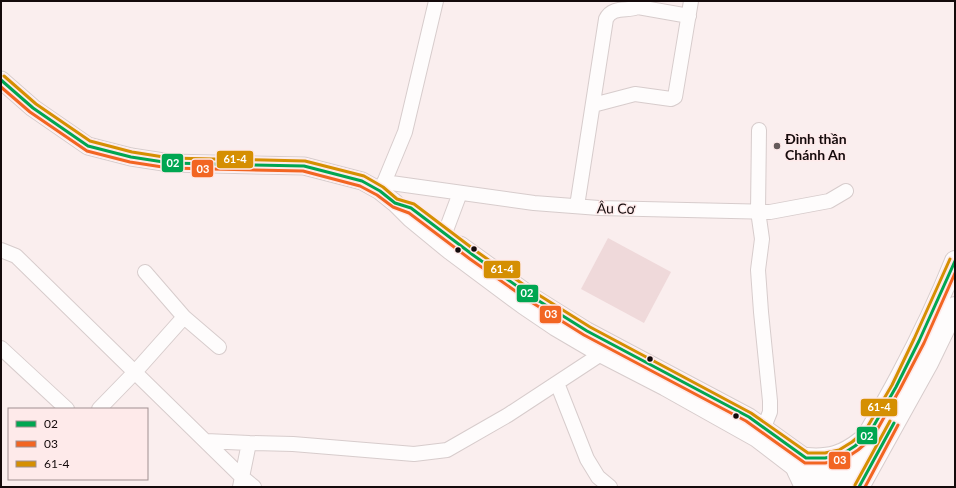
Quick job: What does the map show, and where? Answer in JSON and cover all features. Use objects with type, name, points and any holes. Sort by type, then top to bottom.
[{"type":"highway","points":[[859,487],[896,387],[919,342],[955,262]]},
{"type":"highway","points":[[840,486],[876,438],[928,363],[955,307]]},
{"type":"highway","points":[[803,471],[825,458],[841,455],[855,446],[876,438]]},
{"type":"highway","points":[[875,487],[876,438]]},
{"type":"main road","points":[[1,80],[33,108],[88,146],[131,157],[170,163],[304,166],[382,187],[411,220],[527,301],[555,327],[606,349],[668,381],[748,417],[764,427],[803,471],[820,487]]},
{"type":"main road","points":[[395,203],[411,208],[445,233],[481,268]]},
{"type":"main road","points":[[668,381],[756,438],[803,471],[840,486]]},
{"type":"street","points":[[382,187],[405,132],[436,1]]},
{"type":"street","points":[[594,105],[635,94],[671,99],[674,97],[691,1]]},
{"type":"street","points":[[577,206],[594,105],[606,19],[608,15],[613,11],[639,4],[689,16]]},
{"type":"street","points":[[759,130],[758,211],[762,239],[758,270],[770,401],[770,412],[764,427]]},
{"type":"street","name":"Âu Cơ","points":[[382,187],[460,193],[534,203],[577,206],[770,212],[829,201],[846,191]]},
{"type":"street","points":[[445,233],[460,193]]},
{"type":"street","points":[[1,250],[16,256],[206,441],[242,482],[254,487]]},
{"type":"street","points":[[145,272],[184,316],[219,347]]},
{"type":"street","points":[[99,408],[135,372],[184,316]]},
{"type":"street","points":[[1,348],[66,408]]},
{"type":"street","points":[[206,441],[248,444],[293,444],[414,454],[447,450],[508,415],[606,349]]},
{"type":"street","points":[[557,383],[587,459],[598,477],[610,487]]},
{"type":"street","points":[[242,482],[248,444]]},
{"type":"shaded area","points":[[608,238],[671,272],[644,323],[581,289]]},
{"type":"transit line","name":"61-4","points":[[4,76],[36,104],[90,141],[132,152],[170,158],[305,161],[364,176],[383,187],[397,199],[414,204],[476,251],[534,292],[590,327],[751,413],[808,453],[825,453],[839,450],[852,442],[865,431],[892,385],[950,259]]},
{"type":"transit line","name":"02","points":[[1,80],[33,108],[88,146],[131,157],[170,163],[304,166],[362,181],[380,191],[395,203],[411,208],[473,255],[531,296],[587,331],[749,417],[806,458],[825,458],[841,455],[869,434],[896,387],[919,341],[955,261]]},
{"type":"transit line","name":"03","points":[[1,87],[30,112],[87,151],[130,162],[169,168],[303,171],[360,186],[377,195],[393,207],[409,213],[528,300],[584,335],[746,421],[805,463],[825,463],[843,460],[873,437],[924,343],[955,273]]},
{"type":"transit line","name":"61-4","points":[[855,485],[890,421]]},
{"type":"transit line","name":"02","points":[[859,487],[894,423]]},
{"type":"transit line","name":"03","points":[[865,487],[898,425]]},
{"type":"place","name":"Đình thần Chánh An","points":[[777,146]]}]
